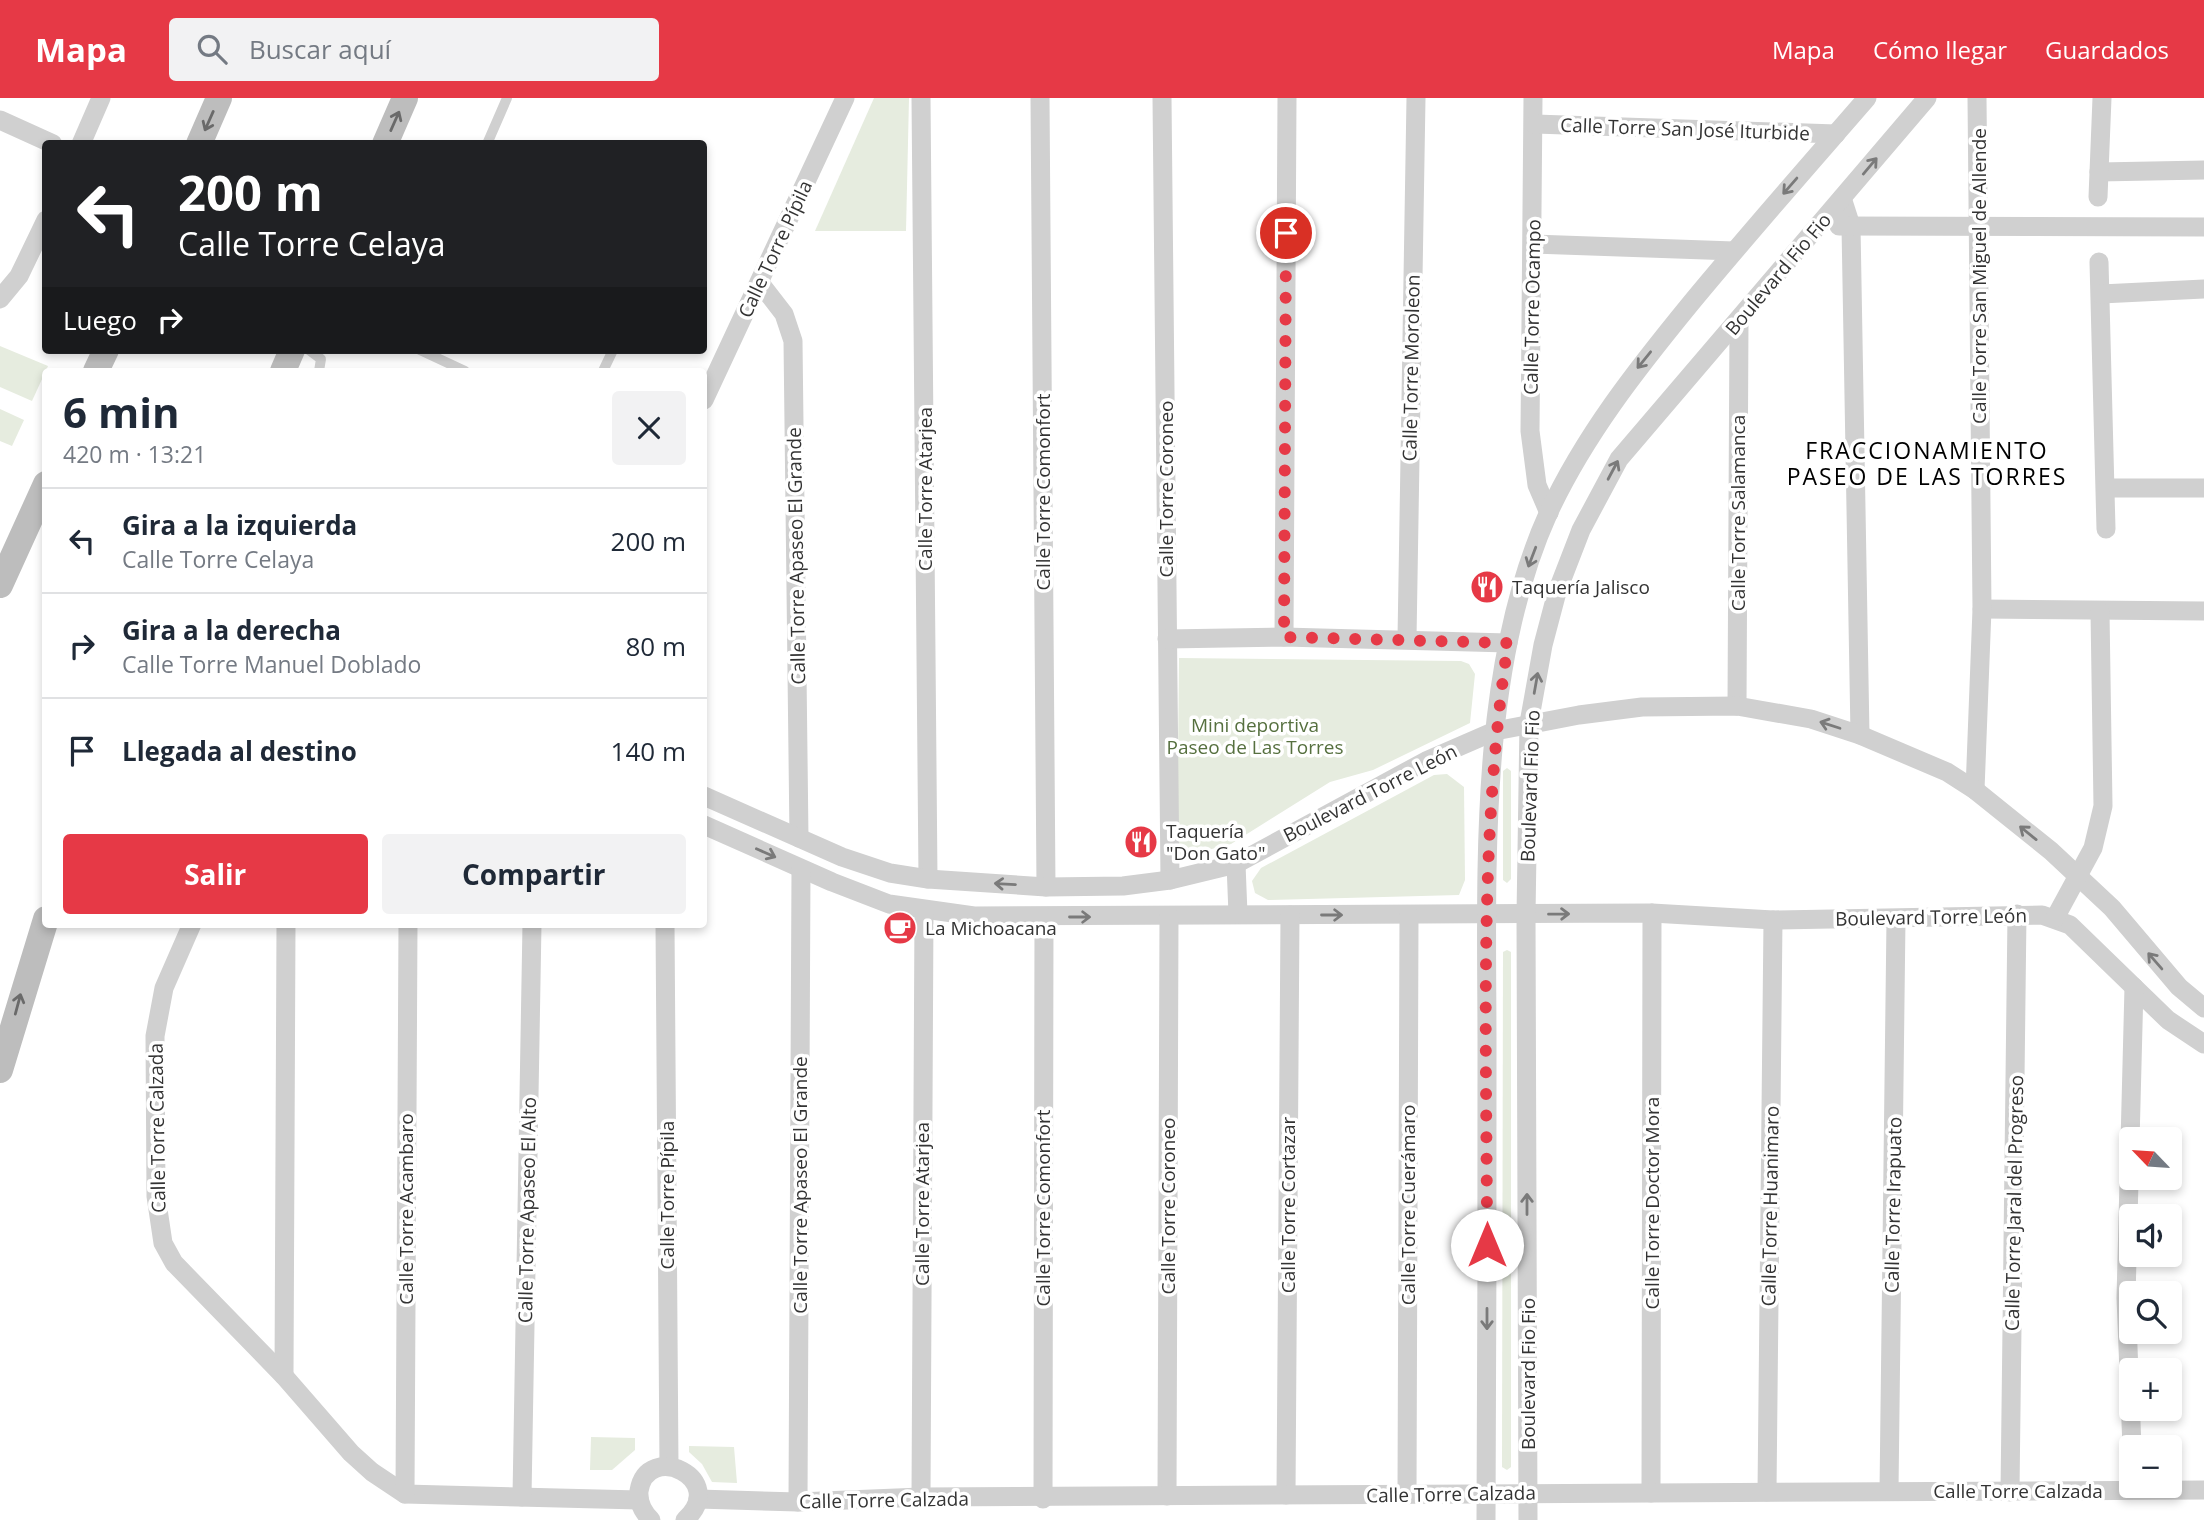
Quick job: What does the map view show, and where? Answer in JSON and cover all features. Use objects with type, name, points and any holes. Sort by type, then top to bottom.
[{"type":"main road","points":[[200,140],[219,98]]},
{"type":"main road","points":[[387,140],[405,98]]},
{"type":"main road","points":[[0,585],[7,560],[42,492]]},
{"type":"main road","points":[[0,1070],[43,928]]},
{"type":"street","points":[[83,140],[102,98]]},
{"type":"street","name":"Calle Torre Pípila","points":[[707,394],[845,98]]},
{"type":"street","name":"Calle Torre Atarjea","points":[[921,98],[924,167],[929,879]]},
{"type":"street","name":"Calle Torre Comonfort","points":[[1040,98],[1046,887]]},
{"type":"street","name":"Calle Torre Coroneo","points":[[1162,98],[1170,880]]},
{"type":"street","points":[[1284,637],[1287,98]]},
{"type":"street","name":"Calle Torre Moroleon","points":[[1407,639],[1416,98]]},
{"type":"street","name":"Calle Torre Ocampo","points":[[1533,98],[1535,124],[1530,431],[1537,485],[1549,513]]},
{"type":"street","name":"Boulevard Fio Fio","points":[[1486,1520],[1488,914],[1495,731],[1508,643],[1524,578],[1549,513],[1628,379],[1734,251],[1867,98]]},
{"type":"street","name":"Boulevard Fio Fio","points":[[1528,1520],[1526,915],[1529,723],[1543,645],[1557,592],[1581,530],[1619,459],[1927,98]]},
{"type":"street","name":"Calle Torre San Miguel de Allende","points":[[1975,790],[1982,609],[1976,225],[1977,98]]},
{"type":"street","points":[[2098,197],[2102,98]]},
{"type":"street","points":[[0,120],[44,140]]},
{"type":"street","name":"Calle Torre San José Iturbide","points":[[1535,124],[1836,134]]},
{"type":"street","points":[[2099,172],[2204,170]]},
{"type":"street","points":[[1842,198],[1852,226],[1860,735]]},
{"type":"street","points":[[1817,227],[2204,227]]},
{"type":"street","points":[[0,299],[19,276],[42,228]]},
{"type":"street","points":[[1533,244],[1734,251]]},
{"type":"street","points":[[2099,262],[2106,529]]},
{"type":"street","points":[[0,268],[19,276]]},
{"type":"street","name":"Calle Torre Apaseo El Grande","points":[[760,283],[784,314],[793,341],[799,838]]},
{"type":"street","points":[[2101,294],[2204,289]]},
{"type":"street","name":"Calle Torre Salamanca","points":[[1737,706],[1739,320]]},
{"type":"street","points":[[2106,488],[2204,488]]},
{"type":"street","points":[[1982,609],[2204,611]]},
{"type":"street","points":[[2055,918],[2093,848],[2103,806],[2100,612]]},
{"type":"street","points":[[1167,639],[1284,637],[1508,643]]},
{"type":"street","name":"Boulevard Torre León","points":[[707,797],[799,838],[890,873],[929,879],[1046,887],[1123,886],[1170,880],[1236,864],[1426,761],[1495,731],[1529,723],[1642,707],[1737,706],[1811,719],[1860,735],[1947,772],[1975,790],[2051,851],[2112,908],[2179,988],[2204,1008]]},
{"type":"street","name":"Boulevard Torre León","points":[[707,826],[801,869],[889,904],[974,916],[1652,913],[1773,920],[2017,914],[2055,918],[2070,925],[2168,1020],[2204,1044]]},
{"type":"street","points":[[1236,864],[1238,914]]},
{"type":"street","name":"Calle Torre Apaseo El Grande","points":[[798,1502],[801,869]]},
{"type":"street","name":"Calle Torre Atarjea","points":[[921,1497],[924,911]]},
{"type":"street","name":"Calle Torre Doctor Mora","points":[[1651,1493],[1652,913]]},
{"type":"street","name":"Calle Torre Jaral del Progreso","points":[[2010,1492],[2017,914]]},
{"type":"street","name":"Calle Torre Cortazar","points":[[1286,1495],[1290,915]]},
{"type":"street","name":"Calle Torre Cuerámaro","points":[[1407,1494],[1409,915]]},
{"type":"street","name":"Calle Torre Coroneo","points":[[1167,1496],[1169,916]]},
{"type":"street","name":"Calle Torre Comonfort","points":[[1043,1499],[1044,917]]},
{"type":"street","name":"Calle Torre Irapuato","points":[[1889,1491],[1896,919]]},
{"type":"street","name":"Calle Torre Huanimaro","points":[[1767,1492],[1773,920]]},
{"type":"street","name":"Calle Torre Calzada","points":[[190,928],[164,988],[158,1011],[155,1049],[158,1220],[163,1243],[174,1263],[284,1376],[351,1453],[372,1472],[405,1494]]},
{"type":"street","points":[[284,1376],[286,928]]},
{"type":"street","name":"Calle Torre Acambaro","points":[[405,1494],[408,928]]},
{"type":"street","name":"Calle Torre Apaseo El Alto","points":[[522,1497],[532,928]]},
{"type":"street","name":"Calle Torre Pípila","points":[[666,928],[669,1466]]},
{"type":"street","points":[[2132,1435],[2126,1298],[2134,987]]},
{"type":"street","points":[[652,1520],[644,1513],[639,1500],[640,1487],[646,1476],[657,1468],[669,1466],[681,1469],[691,1476],[697,1487],[698,1499],[693,1513],[685,1520]]},
{"type":"street","name":"Calle Torre Calzada","points":[[698,1499],[798,1502],[921,1497],[1043,1499],[1486,1493],[2010,1492],[2119,1488]]},
{"type":"street","name":"Calle Torre Calzada","points":[[2182,1489],[2204,1490]]},
{"type":"street","points":[[405,1494],[639,1500]]},
{"type":"lane","points":[[488,140],[507,98]]},
{"type":"lane","points":[[429,354],[459,368]]},
{"type":"lane","points":[[294,360],[321,359],[320,368]]},
{"type":"green space","points":[[874,98],[909,98],[906,231],[815,231]]},
{"type":"green space","points":[[0,346],[48,366],[42,368],[42,379],[32,401],[0,387]]},
{"type":"green space","points":[[0,409],[24,420],[12,446],[0,441]]},
{"type":"green space","name":"Mini deportiva Paseo de Las Torres","points":[[1179,658],[1461,661],[1469,664],[1475,674],[1470,723],[1373,770],[1330,782],[1231,844],[1177,858]]},
{"type":"green space","points":[[1507,768],[1511,771],[1511,879],[1507,883],[1503,880],[1503,771]]},
{"type":"green space","points":[[1447,774],[1464,787],[1465,880],[1459,895],[1268,900],[1255,893],[1252,881],[1261,868],[1434,775]]},
{"type":"green space","points":[[1503,952],[1511,952],[1511,1467],[1507,1470],[1502,1467]]},
{"type":"green space","points":[[591,1437],[635,1438],[635,1450],[612,1470],[590,1470]]},
{"type":"green space","points":[[689,1446],[734,1447],[737,1483],[712,1482],[702,1464],[689,1452]]},
{"type":"place","name":"Taquería Jalisco","points":[[1487,587]]},
{"type":"place","name":"Taquería \"Don Gato\"","points":[[1141,842]]},
{"type":"place","name":"La Michoacana","points":[[900,928]]},
{"type":"district","name":"FRACCIONAMIENTO PASEO DE LAS TORRES","points":[[1927,463]]},
{"type":"route","points":[[1286,233],[1284,637],[1508,643],[1495,731],[1488,887],[1487,1245]]}]
